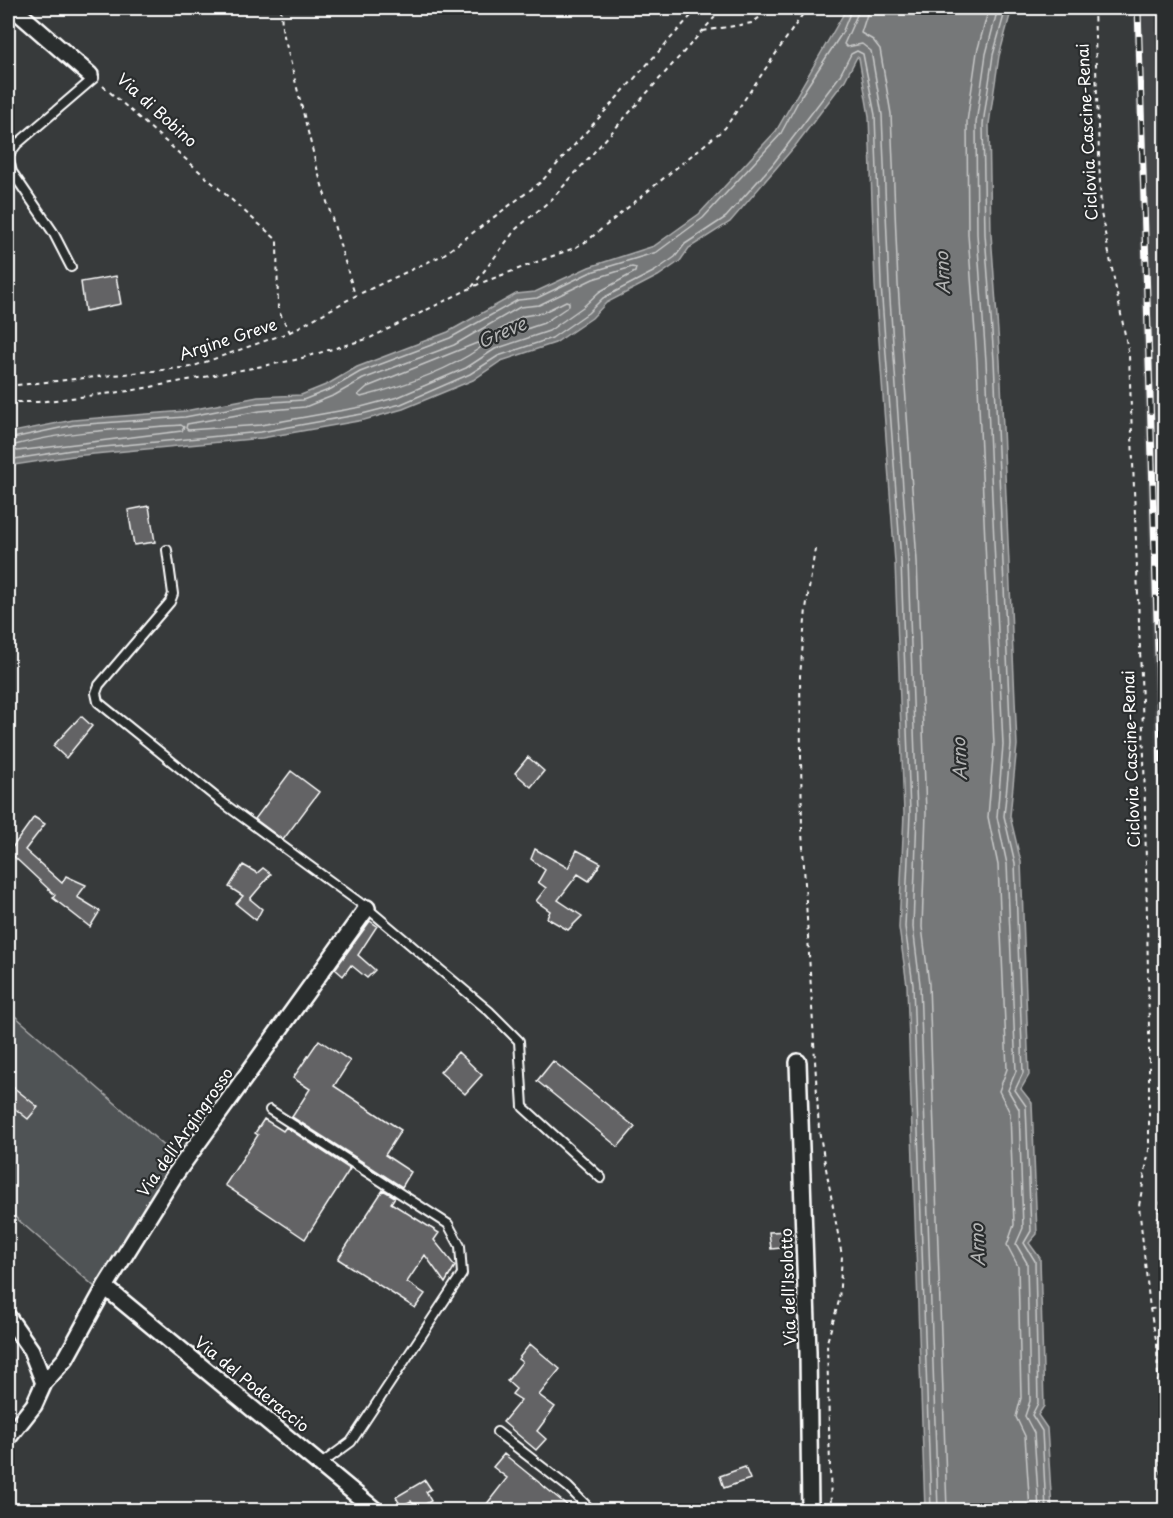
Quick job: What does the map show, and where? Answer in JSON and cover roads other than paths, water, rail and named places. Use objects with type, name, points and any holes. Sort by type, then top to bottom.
[{"type":"street","name":"Via di Bobino","points":[[13,8],[92,76]]},
{"type":"street","name":"Via dell'Argingrosso","points":[[8,1438],[34,1405],[44,1383],[66,1358],[105,1287],[174,1176],[367,908]]},
{"type":"street","name":"Via dell'Isolotto","points":[[798,1062],[808,1352],[810,1510]]},
{"type":"street","name":"Via del Poderaccio","points":[[105,1287],[375,1510]]},
{"type":"street","points":[[8,1317],[32,1350],[44,1383]]},
{"type":"lane","points":[[70,267],[53,232],[12,172],[8,156],[16,144],[92,76]]},
{"type":"lane","points":[[167,550],[173,594],[170,602],[99,685],[96,693],[98,702],[224,803],[367,908],[489,1011],[519,1041],[523,1107],[601,1178]]},
{"type":"lane","points":[[270,1110],[448,1224],[460,1246],[462,1274],[351,1442],[321,1464]]},
{"type":"lane","points":[[497,1432],[568,1487],[591,1510]]},
{"type":"water","points":[[847,8],[1012,8],[999,56],[989,124],[991,234],[1000,360],[1017,745],[1010,816],[1021,862],[1029,1075],[1021,1089],[1032,1103],[1037,1234],[1029,1243],[1040,1258],[1044,1406],[1038,1415],[1047,1428],[1052,1510],[925,1510],[907,985],[899,928],[904,813],[895,562],[875,285],[869,116],[859,58],[857,57],[845,80],[795,146],[730,222],[689,248],[680,261],[658,276],[606,303],[592,318],[555,343],[501,361],[473,380],[403,409],[364,420],[262,438],[73,456],[8,466],[8,433],[73,420],[185,411],[258,397],[301,395],[328,384],[357,367],[448,332],[516,294],[535,292],[589,267],[654,246],[699,214],[776,131]]},
{"type":"railway","points":[[1138,8],[1166,910]]},
{"type":"water label","name":"Arno","points":[[943,273]]},
{"type":"water label","name":"Greve","points":[[502,333]]},
{"type":"water label","name":"Arno","points":[[960,759]]},
{"type":"water label","name":"Arno","points":[[978,1245]]}]
